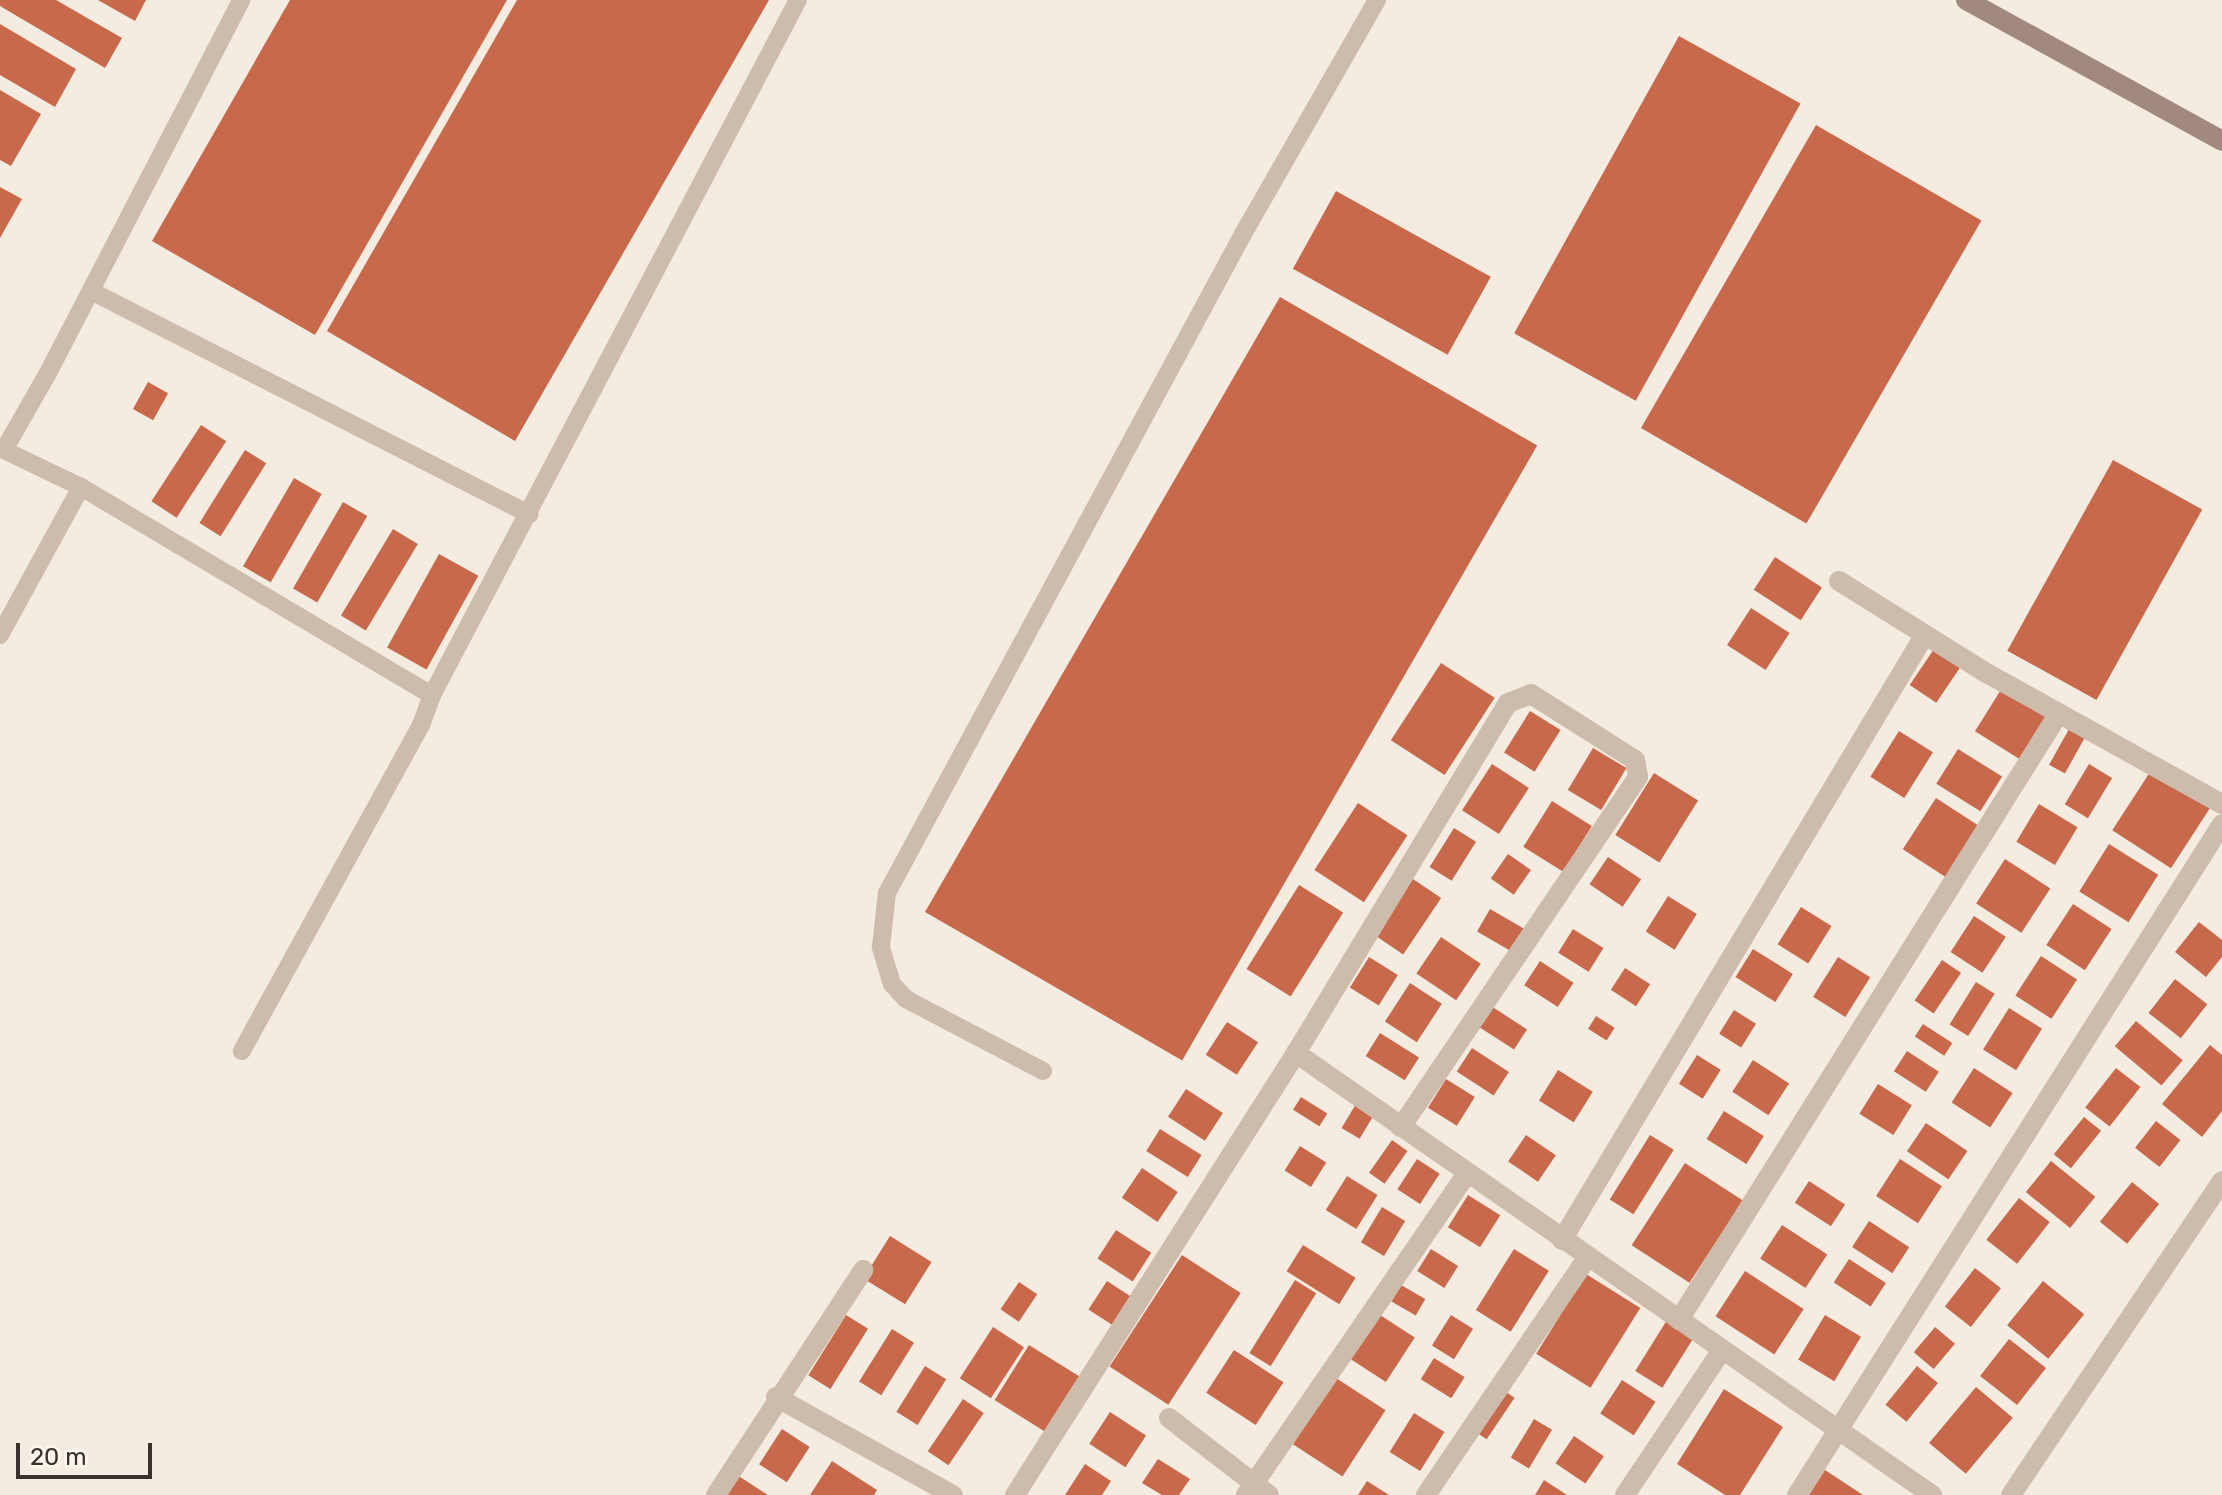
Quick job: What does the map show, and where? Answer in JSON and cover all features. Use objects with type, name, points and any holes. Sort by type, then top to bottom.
[{"type":"street","points":[[1966,0],[2222,141]]},
{"type":"street","points":[[1839,581],[1924,636],[2222,804]]},
{"type":"street","points":[[1562,1240],[1924,636]]},
{"type":"street","points":[[1015,1495],[1296,1053],[1508,703],[1531,694],[1635,760],[1638,777],[1401,1127]]},
{"type":"street","points":[[1679,1320],[2059,713]]},
{"type":"street","points":[[1797,1495],[2222,824]]},
{"type":"street","points":[[1296,1053],[1932,1495]]},
{"type":"street","points":[[1169,1418],[1256,1491],[1467,1173]]},
{"type":"street","points":[[2011,1495],[2222,1181]]},
{"type":"street","points":[[1426,1495],[1588,1257]]},
{"type":"street","points":[[716,1495],[776,1397],[863,1270]]},
{"type":"street","points":[[1625,1495],[1722,1350]]},
{"type":"street","points":[[776,1397],[953,1495]]},
{"type":"lane","points":[[241,0],[91,291],[2,449],[81,487],[432,695]]},
{"type":"lane","points":[[242,1051],[421,725],[432,695],[798,0]]},
{"type":"lane","points":[[1043,1071],[906,999],[892,984],[881,947],[887,893],[1243,234],[1377,0]]},
{"type":"lane","points":[[91,291],[529,514]]},
{"type":"lane","points":[[0,635],[81,487]]},
{"type":"building","points":[[0,0],[56,0],[122,38],[105,68],[0,6]]},
{"type":"building","points":[[98,0],[146,0],[135,21]]},
{"type":"building","points":[[290,0],[507,0],[315,335],[152,241]]},
{"type":"building","points":[[517,0],[769,0],[515,441],[327,331]]},
{"type":"building","points":[[0,24],[76,69],[55,107],[0,75]]},
{"type":"building","points":[[1679,36],[1801,103],[1636,401],[1514,333]]},
{"type":"building","points":[[0,90],[41,114],[11,166],[0,160]]},
{"type":"building","points":[[1816,125],[1981,220],[1806,524],[1641,428]]},
{"type":"building","points":[[0,187],[22,199],[0,238]]},
{"type":"building","points":[[1336,191],[1491,277],[1448,355],[1293,269]]},
{"type":"building","points":[[1280,297],[1537,446],[1182,1060],[925,912]]},
{"type":"building","points":[[148,382],[168,393],[153,420],[133,409]]},
{"type":"building","points":[[201,425],[226,441],[177,518],[151,501]]},
{"type":"building","points":[[245,450],[266,463],[221,536],[199,523]]},
{"type":"building","points":[[2113,460],[2202,509],[2097,700],[2007,651]]},
{"type":"building","points":[[294,478],[322,494],[271,582],[243,566]]},
{"type":"building","points":[[343,502],[367,516],[317,603],[293,589]]},
{"type":"building","points":[[393,529],[418,544],[366,631],[341,616]]},
{"type":"building","points":[[439,554],[478,576],[426,669],[387,648]]},
{"type":"building","points":[[1775,557],[1822,587],[1801,620],[1754,590]]},
{"type":"building","points":[[1751,608],[1790,633],[1766,670],[1727,645]]},
{"type":"building","points":[[1936,646],[1963,664],[1936,703],[1910,685]]},
{"type":"building","points":[[1441,663],[1495,698],[1445,775],[1391,740]]},
{"type":"building","points":[[2002,688],[2046,716],[2019,759],[1975,731]]},
{"type":"building","points":[[1530,711],[1561,730],[1535,772],[1504,753]]},
{"type":"building","points":[[2069,729],[2085,738],[2065,774],[2049,765]]},
{"type":"building","points":[[1899,731],[1933,752],[1904,798],[1870,777]]},
{"type":"building","points":[[1593,748],[1626,768],[1601,810],[1568,790]]},
{"type":"building","points":[[1958,749],[2002,777],[1980,811],[1936,784]]},
{"type":"building","points":[[1492,764],[1529,788],[1499,834],[1462,810]]},
{"type":"building","points":[[2089,764],[2112,778],[2088,818],[2065,804]]},
{"type":"building","points":[[2152,769],[2211,807],[2171,868],[2112,830]]},
{"type":"building","points":[[1654,773],[1698,801],[1659,862],[1615,835]]},
{"type":"building","points":[[1936,798],[1979,826],[1946,877],[1903,849]]},
{"type":"building","points":[[1552,801],[1592,826],[1563,872],[1523,847]]},
{"type":"building","points":[[1358,803],[1407,835],[1364,902],[1314,870]]},
{"type":"building","points":[[2039,804],[2078,827],[2055,865],[2016,842]]},
{"type":"building","points":[[1454,828],[1476,842],[1452,881],[1430,867]]},
{"type":"building","points":[[2109,844],[2158,875],[2129,922],[2079,891]]},
{"type":"building","points":[[1508,854],[1531,870],[1514,895],[1491,879]]},
{"type":"building","points":[[1608,857],[1641,879],[1623,907],[1590,884]]},
{"type":"building","points":[[2005,859],[2050,888],[2021,933],[1976,903]]},
{"type":"building","points":[[1413,879],[1441,898],[1403,954],[1375,935]]},
{"type":"building","points":[[1299,885],[1343,913],[1291,997],[1247,969]]},
{"type":"building","points":[[1668,896],[1697,914],[1675,950],[1646,932]]},
{"type":"building","points":[[2073,904],[2112,929],[2085,970],[2046,945]]},
{"type":"building","points":[[1801,907],[1832,926],[1808,963],[1778,944]]},
{"type":"building","points":[[1490,909],[1524,928],[1511,951],[1477,932]]},
{"type":"building","points":[[1974,916],[2006,937],[1982,973],[1951,952]]},
{"type":"building","points":[[2199,922],[2222,940],[2222,957],[2206,977],[2175,952]]},
{"type":"building","points":[[1573,929],[1604,948],[1589,972],[1558,953]]},
{"type":"building","points":[[1441,937],[1481,964],[1456,1000],[1416,973]]},
{"type":"building","points":[[1753,949],[1793,974],[1775,1002],[1736,977]]},
{"type":"building","points":[[2041,956],[2077,979],[2051,1019],[2015,995]]},
{"type":"building","points":[[1369,957],[1398,975],[1379,1006],[1350,988]]},
{"type":"building","points":[[1838,957],[1870,977],[1845,1017],[1813,997]]},
{"type":"building","points":[[1942,960],[1961,973],[1934,1013],[1915,1001]]},
{"type":"building","points":[[1540,961],[1574,983],[1558,1007],[1524,985]]},
{"type":"building","points":[[1625,968],[1650,984],[1636,1006],[1611,990]]},
{"type":"building","points":[[2175,979],[2207,1004],[2181,1038],[2149,1013]]},
{"type":"building","points":[[1976,982],[1995,994],[1968,1036],[1950,1024]]},
{"type":"building","points":[[1410,983],[1442,1004],[1417,1042],[1385,1022]]},
{"type":"building","points":[[1491,1006],[1527,1029],[1514,1050],[1478,1026]]},
{"type":"building","points":[[2009,1008],[2042,1029],[2016,1070],[1983,1050]]},
{"type":"building","points":[[1734,1010],[1756,1024],[1741,1048],[1719,1034]]},
{"type":"building","points":[[1596,1016],[1615,1028],[1607,1040],[1588,1029]]},
{"type":"building","points":[[2136,1021],[2183,1060],[2162,1085],[2115,1046]]},
{"type":"building","points":[[1227,1022],[1258,1042],[1237,1075],[1206,1055]]},
{"type":"building","points":[[1923,1024],[1952,1043],[1944,1056],[1915,1037]]},
{"type":"building","points":[[1380,1033],[1419,1057],[1405,1080],[1366,1056]]},
{"type":"building","points":[[2210,1045],[2222,1055],[2222,1111],[2202,1137],[2162,1104]]},
{"type":"building","points":[[1472,1048],[1509,1072],[1494,1095],[1457,1071]]},
{"type":"building","points":[[1907,1051],[1939,1072],[1926,1092],[1894,1071]]},
{"type":"building","points":[[1697,1055],[1721,1070],[1703,1099],[1679,1084]]},
{"type":"building","points":[[1753,1060],[1789,1083],[1768,1115],[1732,1092]]},
{"type":"building","points":[[1974,1068],[2013,1093],[1990,1127],[1952,1102]]},
{"type":"building","points":[[2116,1068],[2140,1087],[2110,1126],[2085,1107]]},
{"type":"building","points":[[1558,1070],[1593,1092],[1574,1122],[1539,1101]]},
{"type":"building","points":[[1446,1079],[1475,1097],[1457,1126],[1428,1108]]},
{"type":"building","points":[[1878,1084],[1912,1105],[1893,1135],[1859,1114]]},
{"type":"building","points":[[1186,1089],[1223,1113],[1205,1141],[1168,1117]]},
{"type":"building","points":[[1301,1097],[1327,1113],[1319,1126],[1293,1110]]},
{"type":"building","points":[[1356,1104],[1374,1115],[1360,1139],[1342,1128]]},
{"type":"building","points":[[1724,1111],[1764,1136],[1746,1164],[1707,1139]]},
{"type":"building","points":[[2084,1117],[2101,1131],[2071,1168],[2054,1154]]},
{"type":"building","points":[[2156,1121],[2180,1140],[2159,1167],[2135,1148]]},
{"type":"building","points":[[1926,1123],[1967,1151],[1948,1179],[1907,1151]]},
{"type":"building","points":[[1160,1129],[1202,1155],[1188,1177],[1146,1151]]},
{"type":"building","points":[[1526,1135],[1556,1155],[1538,1182],[1508,1162]]},
{"type":"building","points":[[1650,1135],[1674,1150],[1633,1214],[1610,1199]]},
{"type":"building","points":[[1392,1140],[1408,1151],[1385,1184],[1369,1173]]},
{"type":"building","points":[[1300,1146],[1326,1162],[1311,1187],[1285,1171]]},
{"type":"building","points":[[1417,1159],[1440,1174],[1420,1204],[1397,1189]]},
{"type":"building","points":[[1900,1159],[1942,1186],[1918,1223],[1876,1196]]},
{"type":"building","points":[[2051,1161],[2095,1197],[2070,1228],[2026,1192]]},
{"type":"building","points":[[1685,1163],[1743,1201],[1689,1283],[1632,1245]]},
{"type":"building","points":[[1142,1168],[1178,1192],[1158,1222],[1122,1198]]},
{"type":"building","points":[[1347,1176],[1378,1195],[1356,1229],[1326,1210]]},
{"type":"building","points":[[1809,1181],[1845,1204],[1831,1226],[1795,1203]]},
{"type":"building","points":[[2132,1182],[2159,1204],[2127,1244],[2100,1222]]},
{"type":"building","points":[[1468,1195],[1500,1215],[1480,1247],[1448,1227]]},
{"type":"building","points":[[2019,1198],[2050,1222],[2017,1264],[1986,1240]]},
{"type":"building","points":[[1382,1207],[1405,1221],[1384,1256],[1361,1242]]},
{"type":"building","points":[[1869,1221],[1909,1247],[1892,1273],[1852,1247]]},
{"type":"building","points":[[1782,1225],[1827,1254],[1806,1288],[1760,1259]]},
{"type":"building","points":[[1116,1230],[1151,1253],[1133,1281],[1097,1259]]},
{"type":"building","points":[[890,1236],[932,1262],[905,1304],[864,1278]]},
{"type":"building","points":[[1303,1245],[1356,1278],[1339,1304],[1287,1271]]},
{"type":"building","points":[[1431,1249],[1458,1266],[1444,1288],[1417,1271]]},
{"type":"building","points":[[1514,1249],[1549,1271],[1511,1332],[1476,1310]]},
{"type":"building","points":[[1182,1255],[1241,1293],[1168,1405],[1110,1367]]},
{"type":"building","points":[[1849,1259],[1886,1283],[1871,1306],[1834,1282]]},
{"type":"building","points":[[1975,1268],[2001,1288],[1971,1327],[1945,1307]]},
{"type":"building","points":[[1745,1271],[1804,1309],[1774,1354],[1716,1316]]},
{"type":"building","points":[[1586,1274],[1640,1308],[1590,1388],[1536,1354]]},
{"type":"building","points":[[1295,1280],[1316,1293],[1271,1366],[1249,1353]]},
{"type":"building","points":[[1107,1281],[1135,1299],[1116,1327],[1088,1310]]},
{"type":"building","points":[[2043,1281],[2084,1314],[2048,1359],[2007,1325]]},
{"type":"building","points":[[1019,1282],[1037,1294],[1019,1322],[1001,1309]]},
{"type":"building","points":[[1401,1285],[1425,1299],[1416,1315],[1392,1301]]},
{"type":"building","points":[[1377,1313],[1415,1338],[1386,1382],[1348,1357]]},
{"type":"building","points":[[846,1315],[868,1329],[830,1389],[808,1375]]},
{"type":"building","points":[[1451,1315],[1473,1329],[1454,1359],[1432,1346]]},
{"type":"building","points":[[1825,1315],[1861,1337],[1834,1381],[1798,1360]]},
{"type":"building","points":[[1667,1320],[1694,1337],[1662,1388],[1635,1371]]},
{"type":"building","points":[[993,1327],[1024,1347],[991,1398],[960,1378]]},
{"type":"building","points":[[1935,1327],[1955,1344],[1934,1369],[1914,1352]]},
{"type":"building","points":[[892,1329],[914,1343],[881,1395],[859,1382]]},
{"type":"building","points":[[2009,1339],[2046,1368],[2017,1405],[1980,1376]]},
{"type":"building","points":[[1029,1345],[1082,1378],[1047,1433],[995,1400]]},
{"type":"building","points":[[1234,1350],[1283,1382],[1256,1425],[1206,1393]]},
{"type":"building","points":[[1434,1358],[1465,1377],[1451,1398],[1421,1379]]},
{"type":"building","points":[[925,1366],[946,1379],[918,1425],[896,1412]]},
{"type":"building","points":[[1917,1366],[1938,1383],[1907,1422],[1886,1405]]},
{"type":"building","points":[[1336,1378],[1385,1410],[1342,1476],[1293,1444]]},
{"type":"building","points":[[1622,1380],[1656,1402],[1634,1435],[1600,1414]]},
{"type":"building","points":[[1976,1387],[2013,1418],[1966,1474],[1929,1443]]},
{"type":"building","points":[[1724,1389],[1783,1427],[1740,1495],[1725,1495],[1677,1464]]},
{"type":"building","points":[[1503,1390],[1515,1398],[1487,1439],[1475,1431]]},
{"type":"building","points":[[963,1399],[984,1413],[948,1465],[928,1451]]},
{"type":"building","points":[[1110,1412],[1146,1435],[1125,1467],[1089,1444]]},
{"type":"building","points":[[1414,1413],[1445,1432],[1420,1471],[1390,1452]]},
{"type":"building","points":[[1534,1419],[1552,1430],[1529,1468],[1511,1458]]},
{"type":"building","points":[[782,1429],[810,1447],[787,1482],[759,1464]]},
{"type":"building","points":[[1574,1436],[1604,1456],[1585,1483],[1556,1463]]},
{"type":"building","points":[[1158,1459],[1190,1479],[1179,1495],[1162,1495],[1142,1483]]},
{"type":"building","points":[[832,1461],[877,1490],[874,1495],[810,1495]]},
{"type":"building","points":[[1085,1464],[1111,1481],[1102,1495],[1065,1495]]},
{"type":"building","points":[[1825,1470],[1863,1495],[1809,1495]]},
{"type":"building","points":[[737,1475],[768,1495],[724,1495]]},
{"type":"building","points":[[1544,1480],[1567,1495],[1535,1495]]},
{"type":"building","points":[[1367,1481],[1389,1495],[1358,1495]]}]
